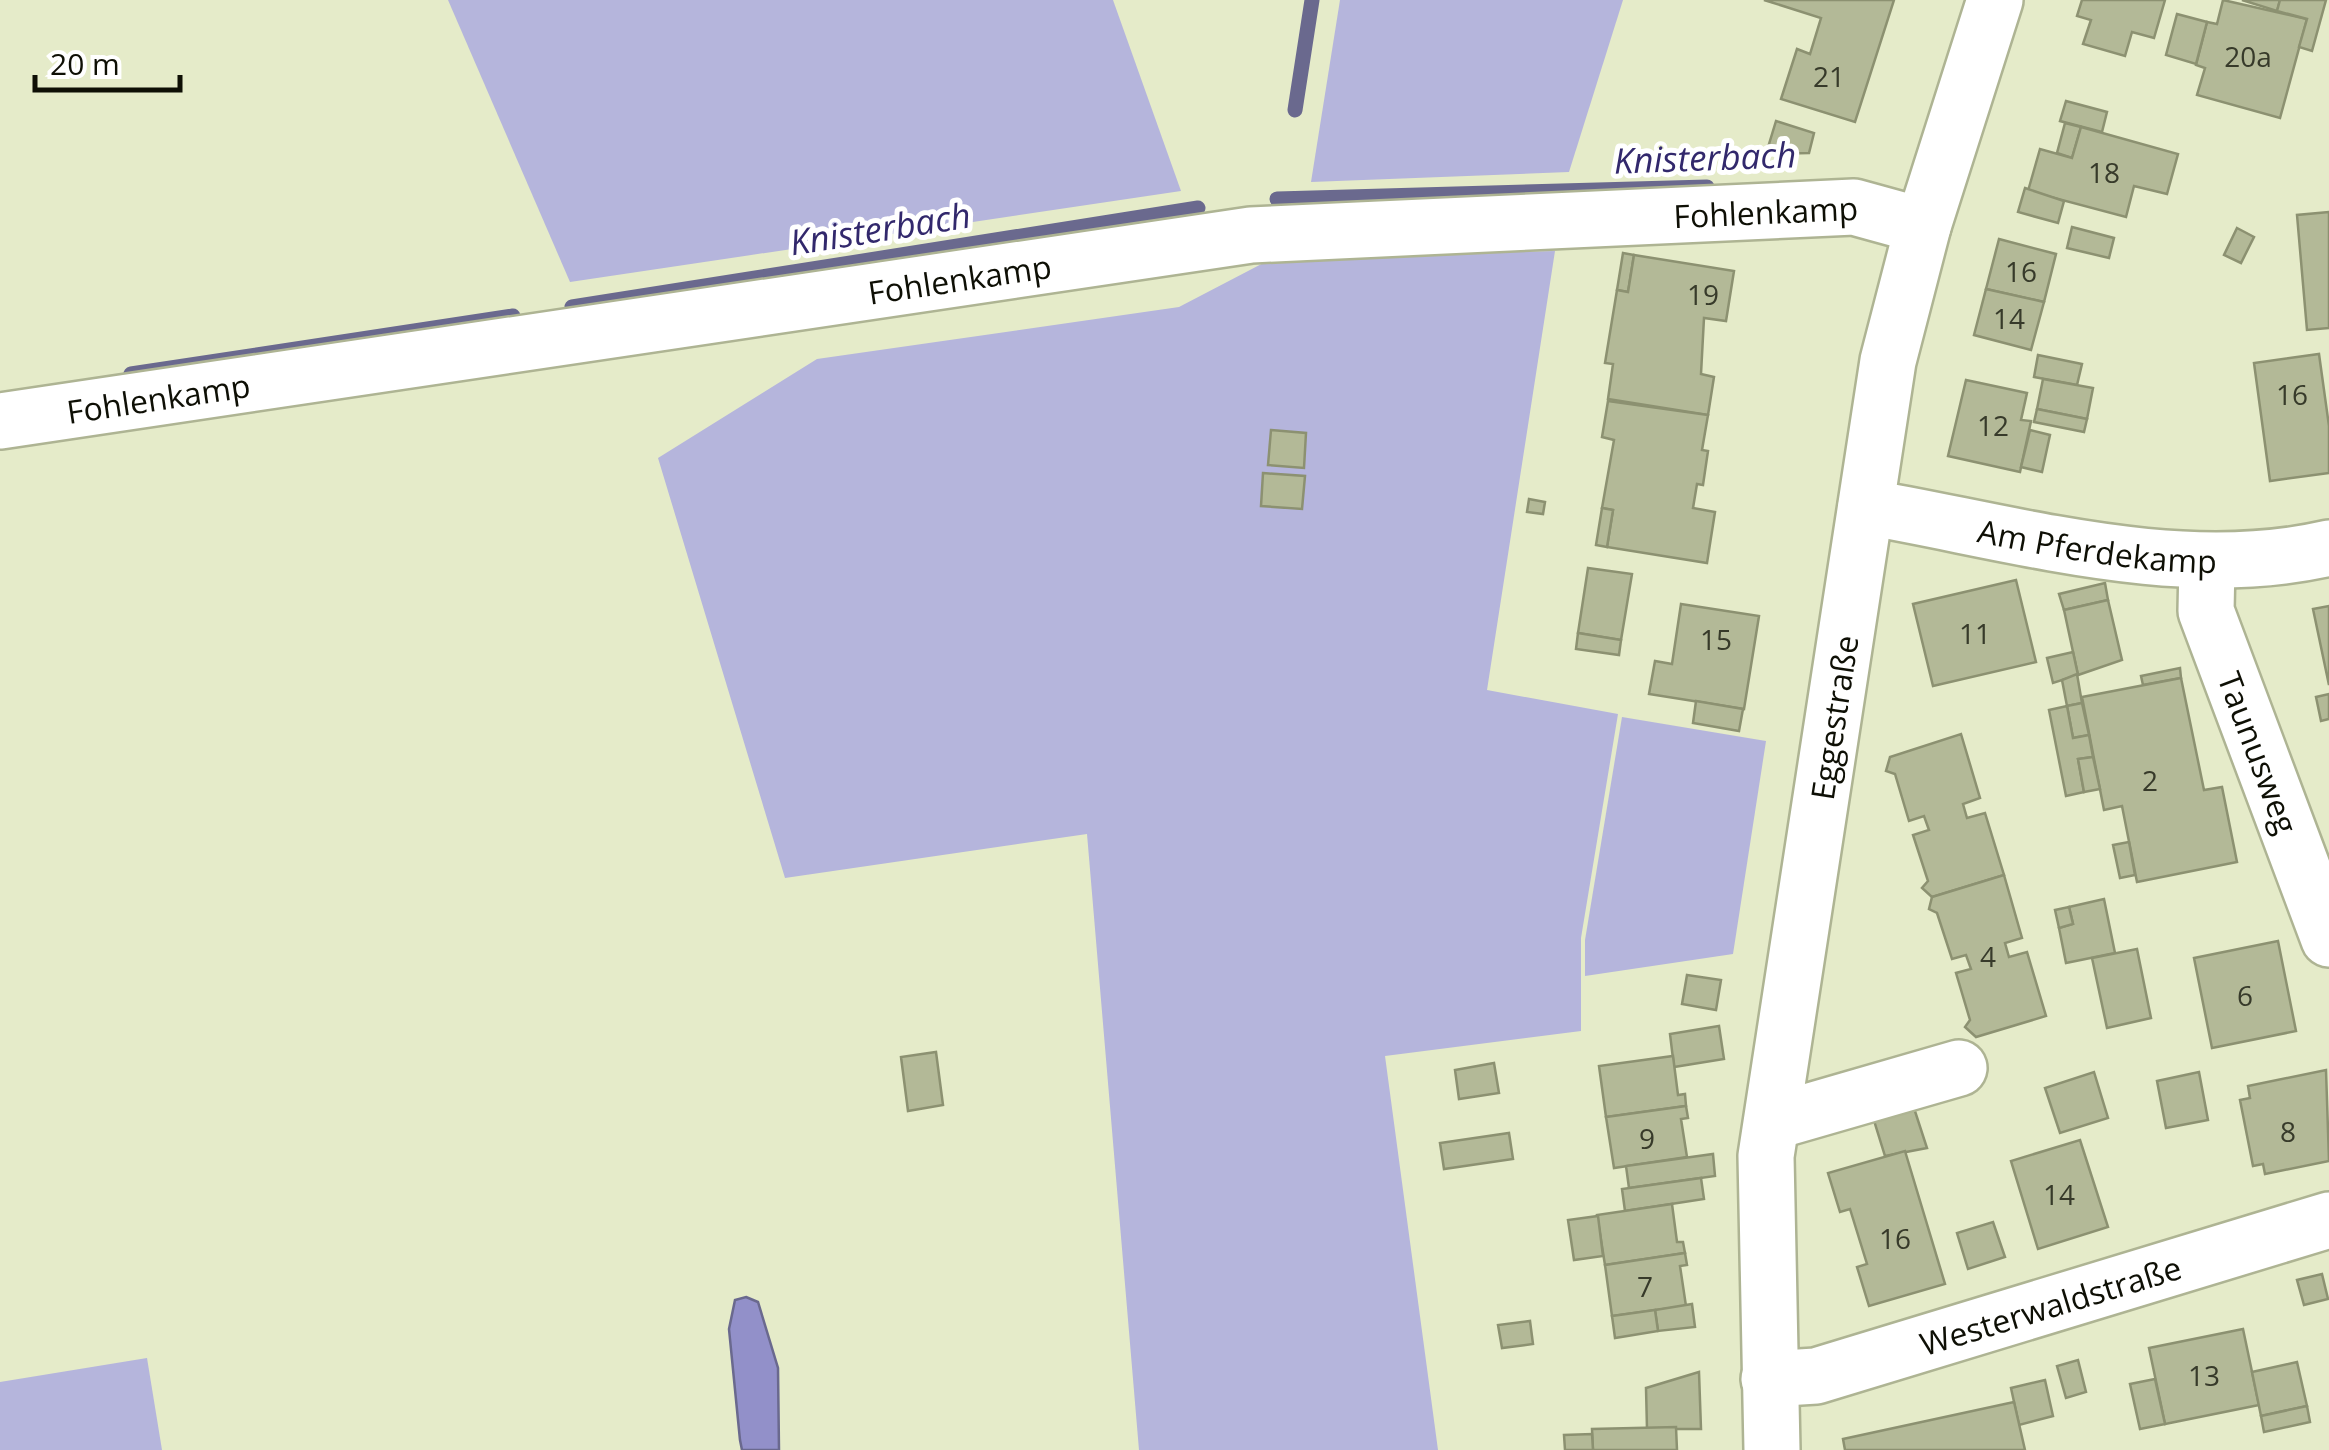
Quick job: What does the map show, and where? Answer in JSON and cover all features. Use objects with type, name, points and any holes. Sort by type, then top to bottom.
[{"type":"street","name":"Eggestraße","points":[[1772,1450],[1766,1156],[1888,360],[1923,226],[1995,0]]},
{"type":"street","name":"Fohlenkamp","points":[[0,421],[1252,235],[1854,208],[1923,226]]},
{"type":"street","name":"Am Pferdekamp","points":[[1866,507],[2206,564],[2276,560],[2329,548]]},
{"type":"street","name":"Taunusweg","points":[[2206,564],[2206,611],[2329,940]]},
{"type":"street","points":[[1772,1122],[1959,1068]]},
{"type":"street","name":"Westerwaldstraße","points":[[1769,1379],[1816,1376],[2329,1220]]},
{"type":"shaded area","points":[[448,0],[1113,0],[1181,191],[570,282]]},
{"type":"shaded area","points":[[1340,0],[1623,0],[1569,172],[1311,182]]},
{"type":"shaded area","points":[[1555,251],[1487,690],[1618,714],[1581,938],[1581,1031],[1385,1056],[1438,1450],[1139,1450],[1087,834],[785,878],[658,458],[817,359],[1179,307],[1275,257]]},
{"type":"shaded area","points":[[1622,717],[1766,741],[1733,954],[1585,976],[1585,940]]},
{"type":"shaded area","points":[[746,1297],[758,1302],[778,1368],[779,1450],[742,1450],[729,1329],[735,1300]]},
{"type":"shaded area","points":[[147,1358],[162,1450],[0,1450],[0,1382]]},
{"type":"building","points":[[1764,0],[1894,0],[1855,122],[1781,99],[1797,49],[1810,54],[1821,18]]},
{"type":"building","points":[[2082,0],[2165,0],[2154,38],[2132,32],[2125,56],[2083,44],[2091,20],[2077,16]]},
{"type":"building","points":[[2223,0],[2307,19],[2280,118],[2197,95],[2205,68],[2196,65],[2207,22],[2217,24]]},
{"type":"building","points":[[2242,0],[2280,0],[2277,11]]},
{"type":"building","points":[[2280,0],[2326,0],[2312,51],[2299,47],[2307,19],[2277,11]]},
{"type":"building","points":[[2177,14],[2207,22],[2196,64],[2166,55]]},
{"type":"building","points":[[2066,101],[2107,112],[2102,132],[2060,121]]},
{"type":"building","points":[[1776,121],[1814,133],[1809,153],[1766,154]]},
{"type":"building","points":[[2065,123],[2081,127],[2072,158],[2057,153]]},
{"type":"building","points":[[2081,127],[2178,154],[2167,194],[2134,186],[2126,217],[2028,191],[2040,149],[2072,158]]},
{"type":"building","points":[[2025,188],[2064,201],[2058,223],[2018,212]]},
{"type":"building","points":[[2329,212],[2329,328],[2307,330],[2297,215]]},
{"type":"building","points":[[2072,227],[2114,238],[2109,258],[2067,248]]},
{"type":"building","points":[[2237,228],[2254,237],[2241,263],[2224,255]]},
{"type":"building","points":[[1999,239],[2056,254],[2044,302],[1986,289]]},
{"type":"building","points":[[1623,253],[1634,255],[1628,292],[1617,290]]},
{"type":"building","points":[[1634,255],[1734,271],[1726,321],[1704,318],[1701,374],[1714,377],[1708,415],[1608,399],[1613,364],[1605,363],[1617,290],[1628,292]]},
{"type":"building","points":[[1986,289],[2044,302],[2031,350],[1974,335]]},
{"type":"building","points":[[2319,354],[2329,426],[2329,473],[2270,481],[2254,363]]},
{"type":"building","points":[[2038,355],[2082,364],[2077,385],[2034,377]]},
{"type":"building","points":[[2043,379],[2093,388],[2087,419],[2037,409]]},
{"type":"building","points":[[1966,380],[2027,393],[2021,420],[2031,421],[2020,472],[1948,456]]},
{"type":"building","points":[[1608,401],[1708,415],[1702,450],[1708,451],[1703,485],[1697,484],[1693,508],[1715,512],[1707,563],[1607,547],[1613,510],[1602,508],[1614,440],[1602,437]]},
{"type":"building","points":[[2037,409],[2087,419],[2084,432],[2034,422]]},
{"type":"building","points":[[1271,430],[1306,433],[1304,468],[1268,465]]},
{"type":"building","points":[[2030,430],[2050,435],[2042,472],[2021,467]]},
{"type":"building","points":[[1263,473],[1305,476],[1302,509],[1261,506]]},
{"type":"building","points":[[1529,499],[1545,502],[1543,514],[1527,512]]},
{"type":"building","points":[[1602,508],[1613,510],[1607,547],[1596,545]]},
{"type":"building","points":[[1588,568],[1632,574],[1621,640],[1578,633]]},
{"type":"building","points":[[2016,580],[2036,662],[1933,686],[1913,604]]},
{"type":"building","points":[[2105,583],[2108,600],[2064,610],[2059,594]]},
{"type":"building","points":[[2108,600],[2122,660],[2078,675],[2064,610]]},
{"type":"building","points":[[1681,604],[1759,616],[1744,709],[1649,694],[1655,661],[1672,664]]},
{"type":"building","points":[[2329,606],[2329,685],[2313,609]]},
{"type":"building","points":[[1578,633],[1621,640],[1619,655],[1576,649]]},
{"type":"building","points":[[2073,652],[2078,675],[2053,683],[2047,658]]},
{"type":"building","points":[[2180,668],[2181,678],[2143,685],[2141,676]]},
{"type":"building","points":[[2077,674],[2082,703],[2067,706],[2062,680]]},
{"type":"building","points":[[2181,678],[2204,790],[2222,787],[2237,862],[2137,882],[2122,806],[2104,810],[2082,697]]},
{"type":"building","points":[[2329,694],[2329,719],[2321,721],[2316,697]]},
{"type":"building","points":[[1696,701],[1743,709],[1739,731],[1693,723]]},
{"type":"building","points":[[2082,703],[2089,735],[2073,738],[2067,706]]},
{"type":"building","points":[[2067,706],[2073,738],[2089,735],[2093,757],[2078,759],[2084,792],[2066,796],[2049,710]]},
{"type":"building","points":[[1961,734],[1980,798],[1963,804],[1967,818],[1985,813],[2004,875],[1932,897],[1922,888],[1928,881],[1913,835],[1929,830],[1924,816],[1909,821],[1895,774],[1886,771],[1890,757]]},
{"type":"building","points":[[2093,757],[2100,789],[2084,792],[2078,759]]},
{"type":"building","points":[[2129,842],[2135,875],[2120,878],[2113,845]]},
{"type":"building","points":[[2004,875],[2022,938],[2005,943],[2009,957],[2027,952],[2046,1016],[1976,1037],[1965,1027],[1970,1020],[1956,973],[1971,969],[1966,955],[1952,959],[1937,913],[1929,909],[1932,897]]},
{"type":"building","points":[[2104,899],[2115,953],[2066,963],[2059,928],[2073,924],[2069,907]]},
{"type":"building","points":[[2069,907],[2073,924],[2059,928],[2055,910]]},
{"type":"building","points":[[2278,941],[2296,1031],[2212,1048],[2194,958]]},
{"type":"building","points":[[2137,949],[2151,1018],[2107,1028],[2092,958]]},
{"type":"building","points":[[1687,975],[1721,980],[1716,1010],[1682,1004]]},
{"type":"building","points":[[1719,1026],[1724,1059],[1674,1067],[1670,1034]]},
{"type":"building","points":[[936,1052],[943,1105],[908,1111],[901,1057]]},
{"type":"building","points":[[1673,1056],[1678,1095],[1685,1094],[1686,1106],[1606,1117],[1599,1066]]},
{"type":"building","points":[[1494,1063],[1499,1093],[1459,1099],[1455,1070]]},
{"type":"building","points":[[2326,1070],[2329,1161],[2265,1174],[2263,1164],[2253,1166],[2240,1100],[2250,1098],[2248,1086]]},
{"type":"building","points":[[2094,1072],[2108,1118],[2060,1133],[2045,1088]]},
{"type":"building","points":[[2199,1072],[2208,1120],[2166,1128],[2157,1081]]},
{"type":"building","points":[[1912,1102],[1927,1148],[1885,1156],[1872,1114]]},
{"type":"building","points":[[1686,1106],[1688,1118],[1681,1119],[1687,1157],[1614,1168],[1606,1117]]},
{"type":"building","points":[[1509,1133],[1513,1159],[1444,1169],[1440,1143]]},
{"type":"building","points":[[2080,1140],[2108,1227],[2038,1249],[2011,1161]]},
{"type":"building","points":[[1905,1151],[1945,1284],[1869,1306],[1857,1267],[1867,1264],[1850,1209],[1840,1212],[1828,1173]]},
{"type":"building","points":[[1713,1154],[1715,1176],[1629,1188],[1626,1166]]},
{"type":"building","points":[[1701,1178],[1704,1199],[1625,1211],[1622,1189]]},
{"type":"building","points":[[1672,1204],[1677,1242],[1683,1242],[1685,1253],[1605,1265],[1597,1215]]},
{"type":"building","points":[[1598,1216],[1603,1256],[1574,1260],[1568,1220]]},
{"type":"building","points":[[1993,1222],[2005,1257],[1968,1269],[1957,1233]]},
{"type":"building","points":[[1685,1253],[1687,1265],[1680,1266],[1686,1306],[1612,1316],[1605,1265]]},
{"type":"building","points":[[2322,1274],[2328,1299],[2304,1305],[2297,1280]]},
{"type":"building","points":[[1692,1304],[1695,1327],[1658,1331],[1655,1310]]},
{"type":"building","points":[[1655,1310],[1658,1331],[1615,1338],[1612,1316]]},
{"type":"building","points":[[1530,1321],[1533,1344],[1502,1348],[1498,1325]]},
{"type":"building","points":[[2243,1329],[2259,1405],[2165,1424],[2149,1348]]},
{"type":"building","points":[[2078,1360],[2086,1392],[2066,1398],[2057,1366]]},
{"type":"building","points":[[2297,1362],[2307,1406],[2261,1416],[2252,1372]]},
{"type":"building","points":[[1699,1372],[1701,1429],[1647,1429],[1646,1388]]},
{"type":"building","points":[[2155,1379],[2165,1424],[2140,1429],[2130,1384]]},
{"type":"building","points":[[2045,1380],[2053,1416],[2019,1425],[2011,1388]]},
{"type":"building","points":[[2014,1402],[2025,1450],[1845,1450],[1843,1439]]},
{"type":"building","points":[[2307,1406],[2310,1422],[2264,1432],[2261,1416]]},
{"type":"building","points":[[1676,1427],[1677,1450],[1593,1450],[1592,1429]]},
{"type":"building","points":[[1592,1434],[1593,1450],[1565,1450],[1564,1435]]},
{"type":"waterway","points":[[1295,110],[1312,0]]},
{"type":"waterway","name":"Knisterbach","points":[[1277,199],[1707,187]]},
{"type":"waterway","name":"Knisterbach","points":[[572,307],[1198,208]]},
{"type":"waterway","name":"Knisterbach","points":[[131,374],[513,316]]}]
